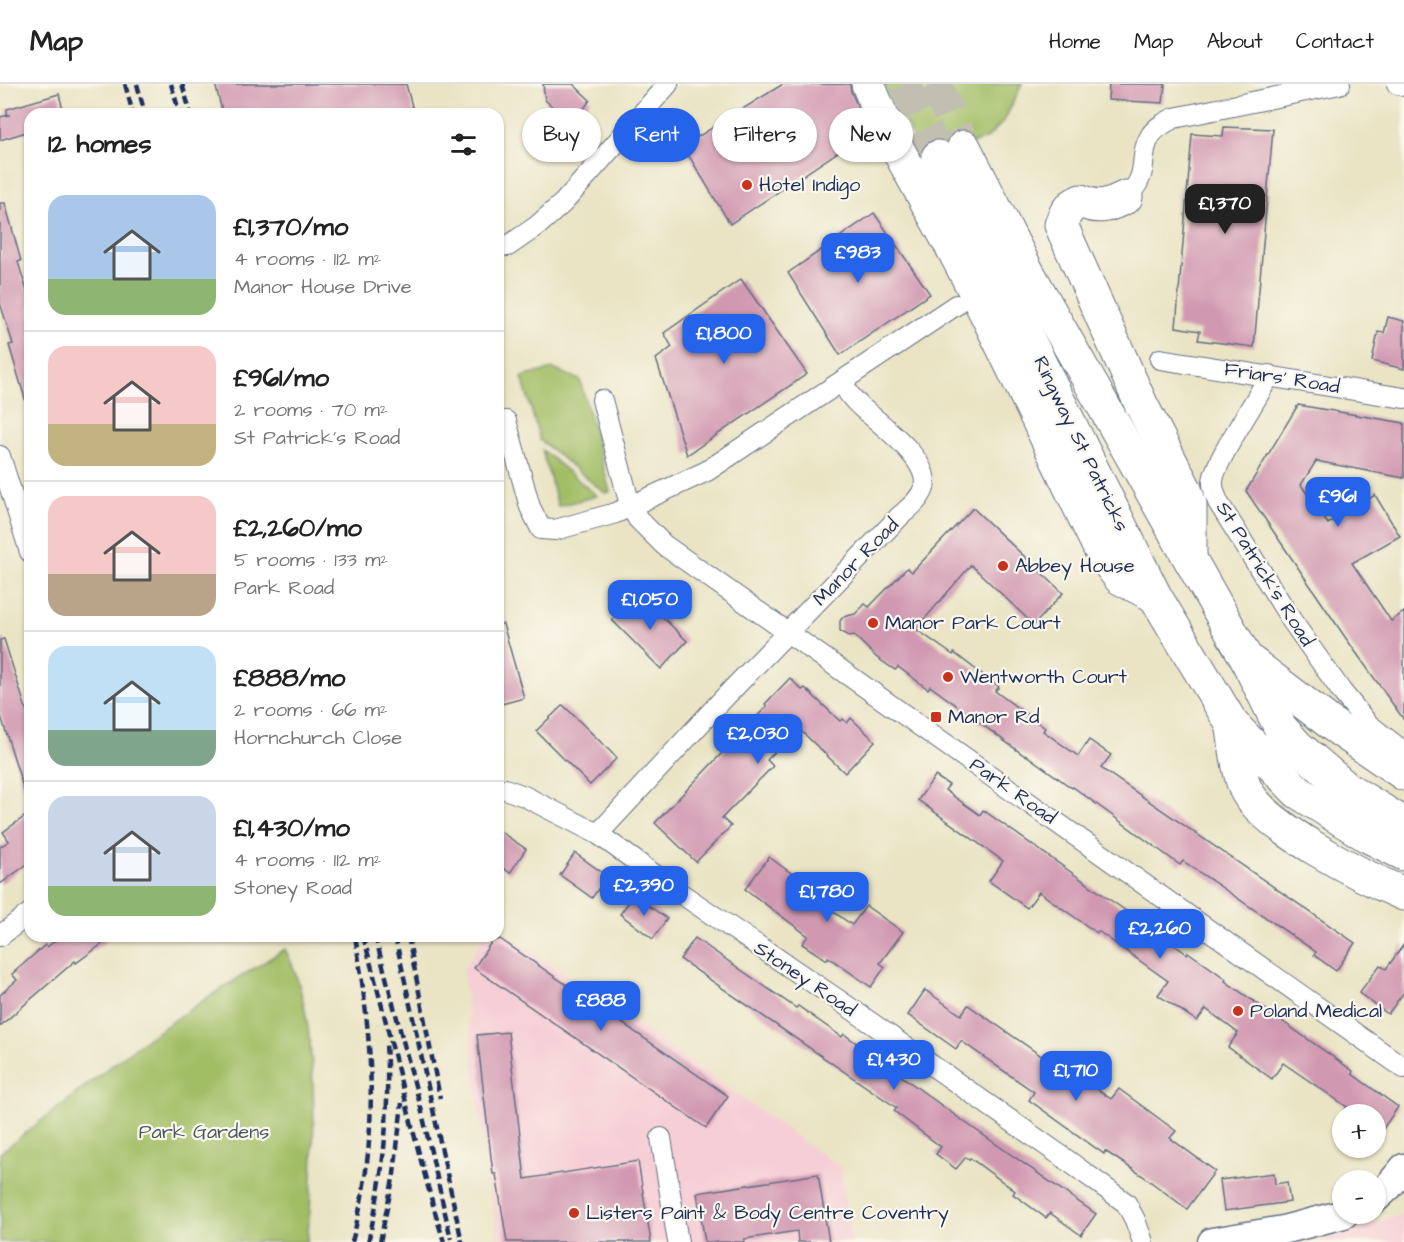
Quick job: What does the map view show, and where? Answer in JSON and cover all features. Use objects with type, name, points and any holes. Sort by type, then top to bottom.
[{"type":"highway","points":[[868,84],[906,167],[988,318],[1104,557],[1120,578],[1155,596]]},
{"type":"highway","name":"Ringway St Patricks","points":[[1404,824],[1346,789],[1297,746],[1280,727],[1246,658],[1026,269],[951,152],[1155,596],[1232,724],[1298,792],[1366,835],[1404,854]]},
{"type":"highway","points":[[1126,197],[1109,206],[1098,207],[1081,201],[1071,206],[1061,225],[1141,404],[1185,489],[1190,504],[1190,561]]},
{"type":"highway","points":[[956,305],[963,293],[965,282],[961,265]]},
{"type":"highway","points":[[956,305],[969,304],[979,308],[988,318]]},
{"type":"highway","points":[[1246,658],[1337,728],[1404,774]]},
{"type":"highway","points":[[1232,724],[1246,790],[1260,807],[1273,819],[1329,858],[1404,894]]},
{"type":"street","points":[[508,246],[537,226],[563,203],[668,84]]},
{"type":"street","points":[[1126,197],[1143,174],[1145,152],[1150,135],[1174,118],[1340,84]]},
{"type":"street","points":[[1397,84],[1404,86]]},
{"type":"street","points":[[506,420],[530,507],[541,529],[555,530],[615,513],[707,471],[956,305]]},
{"type":"street","name":"Friars' Road","points":[[1160,359],[1404,398]]},
{"type":"street","name":"St Patrick's Road","points":[[1269,375],[1262,392],[1217,465],[1212,483],[1218,502],[1292,621],[1342,692],[1368,724],[1404,752]]},
{"type":"street","name":"Manor Road","points":[[598,834],[787,632],[916,501],[924,489],[926,478],[921,465],[909,451],[850,397],[844,385],[845,380]]},
{"type":"street","points":[[602,400],[630,506]]},
{"type":"street","points":[[0,456],[24,533]]},
{"type":"street","name":"Park Road","points":[[630,506],[638,519],[664,545],[1404,1068]]},
{"type":"street","name":"Stoney Road","points":[[504,789],[524,796],[598,834],[689,900],[840,1001],[1060,1155],[1126,1203],[1143,1242]]},
{"type":"street","points":[[0,936],[24,918]]},
{"type":"street","points":[[662,1138],[678,1242]]},
{"type":"street","points":[[1386,1189],[1404,1168]]},
{"type":"street","points":[[1212,1242],[1284,1230],[1332,1217]]},
{"type":"shaded area","points":[[504,932],[840,1167],[851,1242],[500,1242],[487,1176],[463,970],[480,942],[504,942]]},
{"type":"shaded area","points":[[1404,1213],[1404,1242],[1300,1242],[1326,1239],[1371,1224],[1386,1224],[1386,1219]]},
{"type":"green space","points":[[883,84],[1022,84],[1004,121],[987,138],[924,162],[913,138],[913,108],[897,108]]},
{"type":"green space","points":[[553,369],[580,380],[610,492],[605,493],[540,440],[522,377]]},
{"type":"green space","points":[[542,450],[597,496],[558,506]]},
{"type":"green space","name":"Park Gardens","points":[[285,949],[297,979],[306,1014],[311,1052],[314,1133],[307,1242],[0,1242],[0,1153],[138,1045]]},
{"type":"building","points":[[215,84],[406,84],[412,108],[221,108]]},
{"type":"building","points":[[543,84],[573,84],[590,100],[584,108],[554,108],[545,100]]},
{"type":"building","points":[[783,84],[850,84],[858,108],[829,108],[829,158],[730,224],[693,162],[700,162],[700,135],[712,128],[712,162],[817,162],[817,108],[744,108]]},
{"type":"building","points":[[1109,84],[1165,84],[1163,103],[1108,100]]},
{"type":"building","points":[[59,94],[62,108],[24,108],[24,133],[0,140],[0,117],[9,115],[7,109]]},
{"type":"building","points":[[1224,127],[1273,129],[1254,347],[1198,340],[1200,331],[1176,327],[1192,134],[1223,136]]},
{"type":"building","points":[[0,203],[5,203],[21,261],[18,262],[24,282],[24,395],[9,345],[13,344],[0,303]]},
{"type":"building","points":[[874,213],[930,294],[840,355],[788,273]]},
{"type":"building","points":[[741,279],[807,374],[687,455],[656,359],[672,347],[664,333]]},
{"type":"building","points":[[1388,317],[1404,321],[1404,369],[1372,361],[1378,332],[1384,333]]},
{"type":"building","points":[[1298,405],[1404,423],[1404,478],[1316,461],[1301,485],[1328,524],[1375,495],[1400,536],[1352,563],[1391,621],[1404,612],[1404,720],[1246,491]]},
{"type":"building","points":[[973,508],[1063,593],[1034,625],[971,565],[916,629],[953,655],[954,653],[999,687],[995,691],[1045,728],[1043,731],[1078,756],[1089,740],[1111,755],[1101,768],[1355,943],[1336,971],[1314,955],[1316,952],[1183,861],[1180,865],[930,686],[928,689],[898,667],[895,670],[876,657],[854,635],[849,636],[840,631],[840,621],[843,617],[855,614],[865,604],[869,607],[907,568],[912,572]]},
{"type":"building","points":[[639,594],[687,641],[661,669],[612,620]]},
{"type":"building","points":[[504,628],[524,698],[504,703]]},
{"type":"building","points":[[4,639],[24,703],[24,791],[0,713],[0,640]]},
{"type":"building","points":[[790,678],[802,690],[805,688],[840,721],[843,719],[847,723],[851,718],[875,741],[845,773],[798,728],[767,760],[773,766],[722,818],[731,826],[696,862],[655,823],[767,706],[765,704]]},
{"type":"building","points":[[563,705],[617,758],[590,785],[536,731]]},
{"type":"building","points":[[935,776],[949,785],[945,790],[980,815],[983,810],[1187,954],[1188,952],[1226,979],[1225,981],[1353,1071],[1352,1074],[1398,1107],[1386,1124],[1386,1104],[1343,1104],[1283,1063],[1272,1079],[1228,1047],[1238,1033],[1206,1009],[1197,1021],[1158,995],[1168,981],[1098,931],[1097,933],[1039,892],[1027,908],[989,881],[1003,861],[918,800]]},
{"type":"building","points":[[24,817],[24,866],[0,884],[0,847],[9,841],[3,832]]},
{"type":"building","points":[[504,834],[526,849],[510,873],[504,868]]},
{"type":"building","points":[[575,853],[607,876],[592,898],[560,875]]},
{"type":"building","points":[[769,857],[820,894],[816,899],[852,925],[866,906],[903,932],[880,963],[885,967],[871,987],[828,957],[827,960],[802,944],[808,936],[745,889]]},
{"type":"building","points":[[634,895],[667,919],[653,939],[620,914]]},
{"type":"building","points":[[695,938],[796,1008],[798,1006],[842,1037],[844,1034],[1096,1214],[1081,1235],[1050,1213],[1046,1218],[1013,1194],[1015,1191],[970,1158],[969,1160],[966,1157],[956,1169],[936,1154],[941,1147],[894,1111],[897,1108],[680,959]]},
{"type":"building","points":[[53,942],[105,942],[76,963],[75,961],[0,1026],[0,995],[17,980],[12,974],[45,945],[47,947]]},
{"type":"building","points":[[491,942],[504,942],[728,1096],[706,1128],[474,968]]},
{"type":"building","points":[[1404,944],[1404,992],[1388,1014],[1359,993],[1380,965],[1386,969]]},
{"type":"building","points":[[925,990],[961,1015],[968,1005],[1053,1064],[1056,1061],[1111,1099],[1119,1089],[1176,1131],[1170,1138],[1215,1171],[1187,1209],[1143,1176],[1105,1151],[1104,1154],[1029,1100],[1034,1092],[961,1041],[956,1049],[908,1015]]},
{"type":"building","name":"Listers Paint & Body Centre Coventry","points":[[508,1032],[525,1179],[638,1161],[651,1242],[507,1242],[496,1174],[493,1174],[477,1035]]},
{"type":"building","points":[[1274,1173],[1275,1184],[1287,1182],[1290,1202],[1224,1211],[1220,1180]]},
{"type":"building","points":[[818,1174],[829,1242],[798,1242],[797,1231],[744,1239],[745,1242],[705,1242],[697,1193]]},
{"type":"tunnel","points":[[905,84],[938,157]]},
{"type":"tunnel","points":[[935,84],[964,147]]},
{"type":"railway","points":[[125,84],[131,108]]},
{"type":"railway","points":[[137,84],[143,108]]},
{"type":"railway","points":[[171,84],[178,108]]},
{"type":"railway","points":[[182,84],[189,108]]},
{"type":"railway","points":[[352,1242],[367,1164],[371,1089],[366,1014],[356,942]]},
{"type":"railway","points":[[365,942],[422,1166],[444,1242]]},
{"type":"railway","points":[[377,942],[421,1108],[451,1239]]},
{"type":"railway","points":[[396,942],[462,1242]]},
{"type":"railway","points":[[409,942],[440,1098]]},
{"type":"railway","points":[[368,1242],[385,1143],[386,1043]]},
{"type":"railway","points":[[380,1242],[394,1174],[402,1103]]},
{"type":"place","name":"Hotel Indigo","points":[[747,185]]},
{"type":"place","name":"Abbey House","points":[[1003,566]]},
{"type":"place","name":"Manor Park Court","points":[[873,623]]},
{"type":"place","name":"Wentworth Court","points":[[948,677]]},
{"type":"place","name":"Manor Rd","points":[[936,717]]},
{"type":"place","name":"Poland Medical","points":[[1238,1011]]},
{"type":"place","name":"Listers Paint & Body Centre Coventry","points":[[574,1213]]}]
